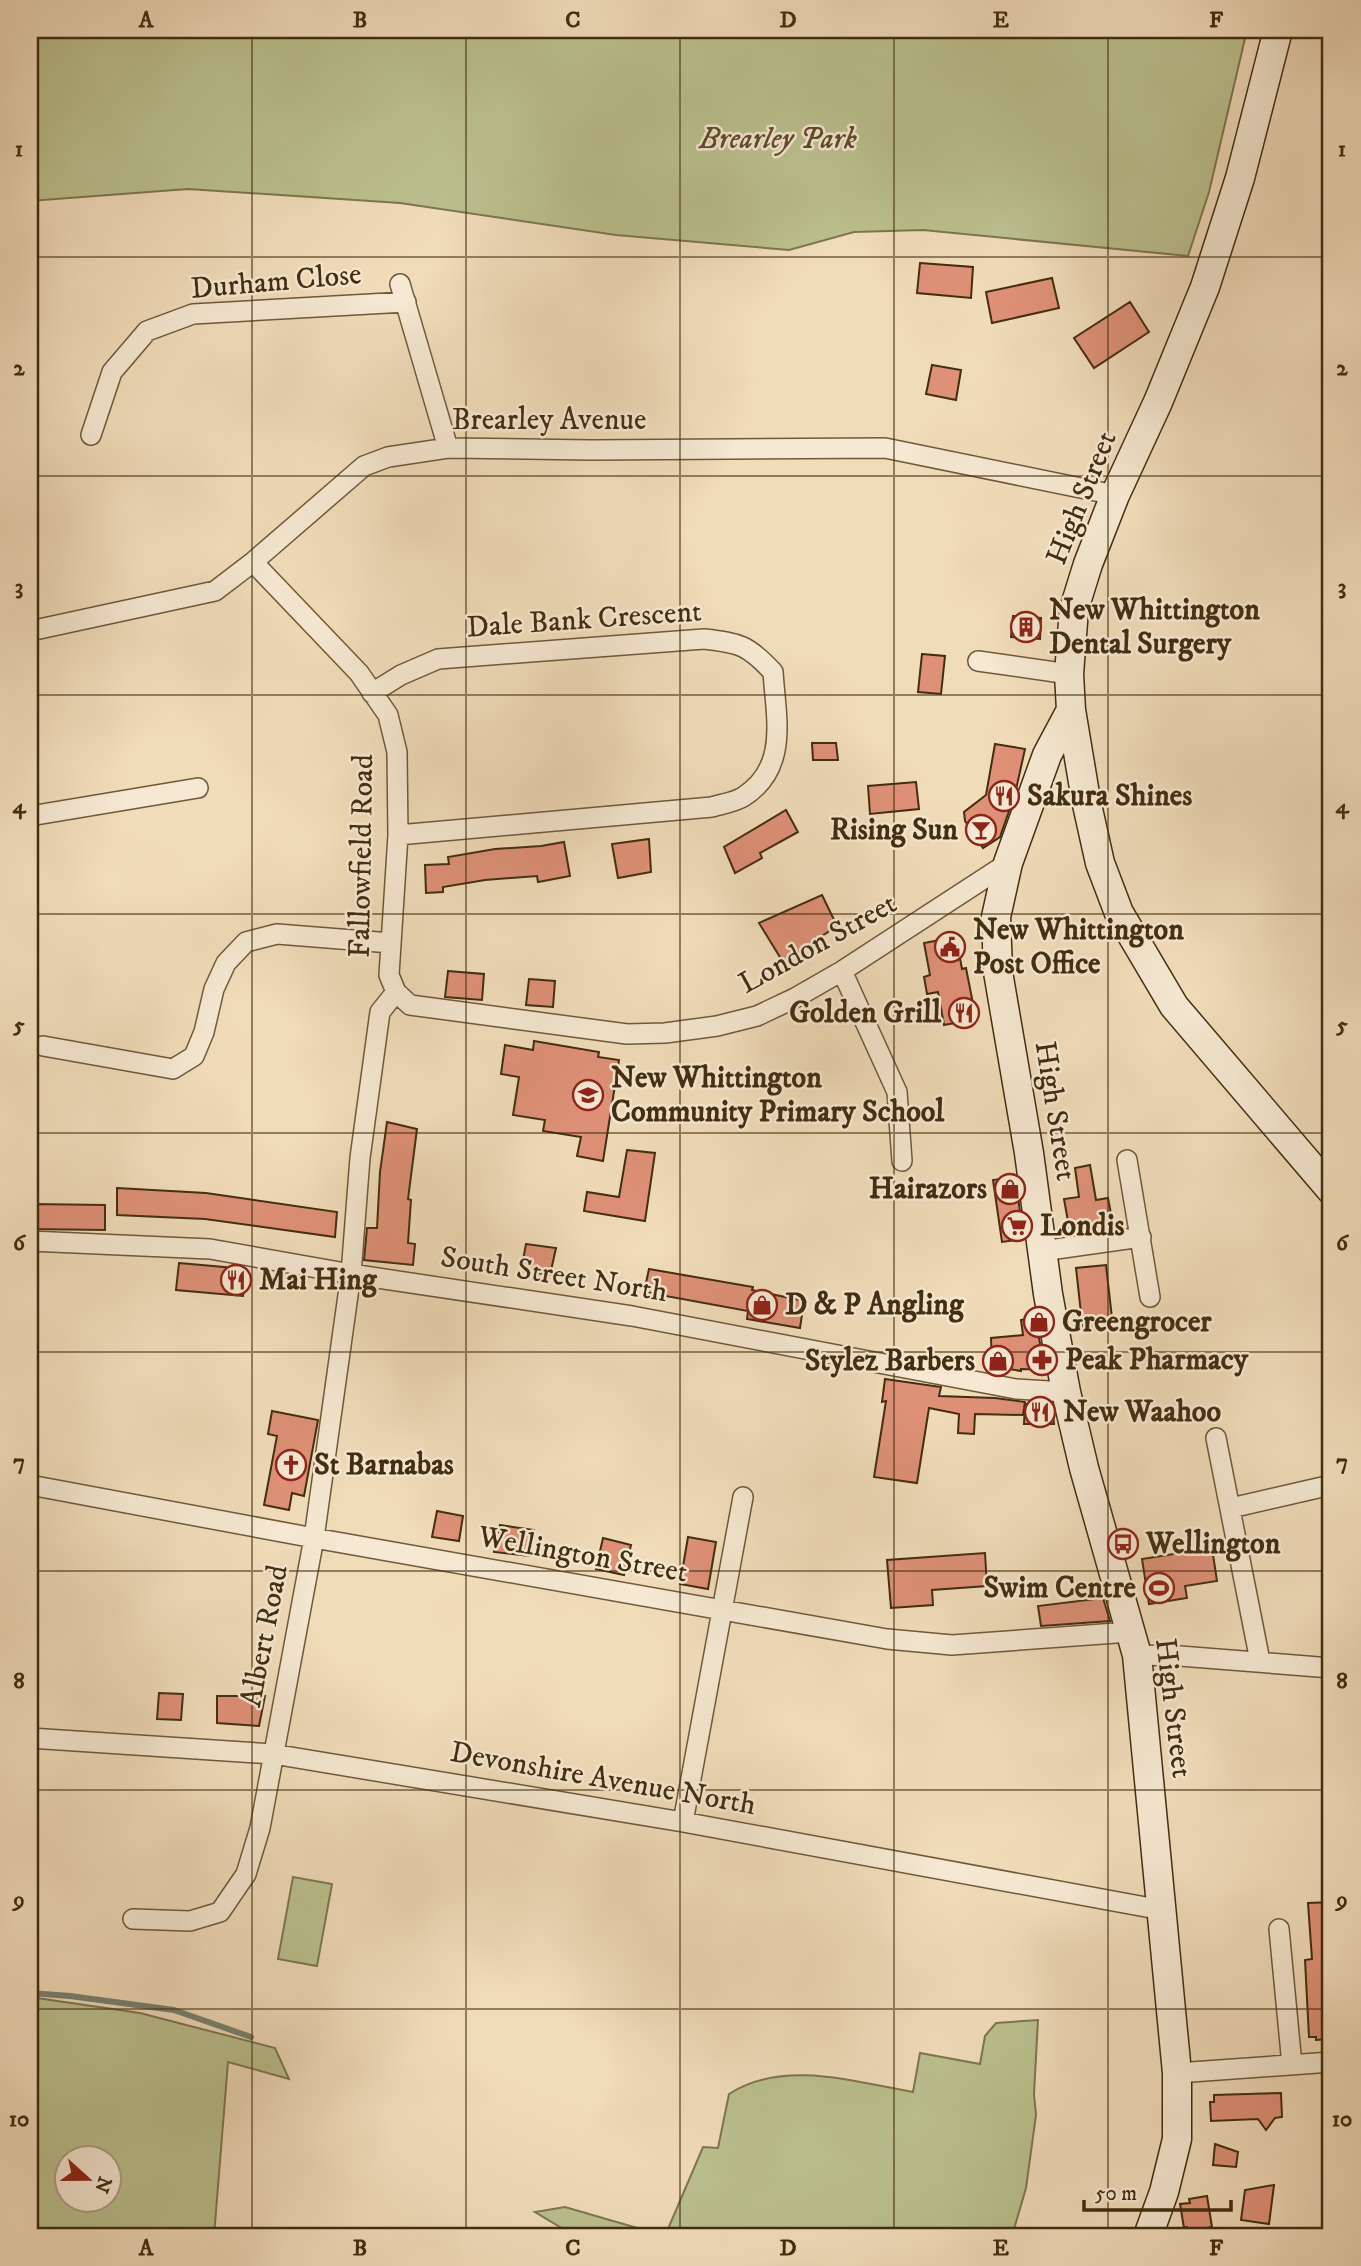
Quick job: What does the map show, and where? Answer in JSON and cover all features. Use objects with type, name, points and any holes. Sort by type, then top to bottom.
[{"type":"street","name":"High Street","points":[[1148,2236],[1164,2192],[1177,2138],[1177,2073],[1133,1644],[1084,1468],[1066,1392],[998,972],[996,917],[1008,863],[1047,755],[1072,710],[1069,674],[1074,609],[1088,564],[1205,287],[1240,178],[1279,30]]},
{"type":"street","name":"Durham Close","points":[[91,435],[112,372],[147,331],[193,314],[403,293],[448,448]]},
{"type":"street","name":"Brearley Avenue","points":[[30,631],[215,591],[253,562],[364,466],[388,457],[448,448],[885,448],[1115,495]]},
{"type":"street","name":"Fallowfield Road","points":[[253,562],[359,673],[388,715],[397,752],[398,835],[389,975],[396,992]]},
{"type":"street","name":"Dale Bank Crescent","points":[[372,693],[401,675],[438,659],[704,639],[735,642],[755,653],[773,672],[777,746],[767,776],[743,797],[712,807],[398,835]]},
{"type":"street","points":[[978,660],[1069,674]]},
{"type":"street","points":[[1072,710],[1086,800],[1100,863],[1119,913],[1174,1006],[1330,1186]]},
{"type":"street","points":[[30,816],[198,788]]},
{"type":"street","name":"London Street","points":[[396,992],[410,1005],[627,1034],[665,1033],[717,1026],[757,1016],[795,998],[842,971],[1008,863]]},
{"type":"street","points":[[43,1046],[173,1069],[194,1056],[204,1032],[214,989],[226,963],[246,942],[277,934],[391,943]]},
{"type":"street","points":[[842,971],[897,1092],[902,1161]]},
{"type":"street","name":"Albert Road","points":[[133,1919],[190,1921],[220,1912],[246,1874],[260,1828],[314,1538],[351,1274],[360,1158],[380,1012],[396,992]]},
{"type":"street","points":[[1127,1160],[1150,1297]]},
{"type":"street","points":[[1042,1251],[1141,1237]]},
{"type":"street","name":"South Street North","points":[[30,1241],[210,1249],[351,1274],[632,1316],[1016,1388],[1066,1392]]},
{"type":"street","points":[[1216,1438],[1259,1661]]},
{"type":"street","name":"Wellington Street","points":[[30,1485],[887,1639],[952,1645],[1133,1644],[1180,1656],[1331,1668]]},
{"type":"street","points":[[1231,1508],[1331,1485]]},
{"type":"street","points":[[683,1822],[743,1497]]},
{"type":"street","name":"Devonshire Avenue North","points":[[30,1738],[273,1754],[683,1822],[1162,1910]]},
{"type":"street","points":[[1279,1928],[1292,2065]]},
{"type":"street","points":[[1177,2073],[1331,2062]]},
{"type":"green space","name":"Brearley Park","points":[[30,30],[1247,30],[1209,192],[1188,256],[923,230],[854,232],[789,250],[616,235],[400,203],[188,189],[30,201]]},
{"type":"green space","points":[[293,1877],[332,1884],[317,1966],[278,1959]]},
{"type":"green space","points":[[30,1997],[140,2013],[275,2048],[289,2079],[228,2062],[214,2236],[30,2236]]},
{"type":"green space","points":[[1038,2020],[1034,2094],[1036,2115],[1026,2188],[1012,2236],[665,2236],[703,2147],[718,2148],[729,2094],[750,2083],[796,2075],[844,2079],[913,2092],[920,2053],[980,2064],[985,2036],[996,2023]]},
{"type":"green space","points":[[565,2207],[665,2236],[575,2236],[535,2212]]},
{"type":"building","points":[[920,263],[973,267],[971,298],[917,293]]},
{"type":"building","points":[[1052,278],[1059,308],[992,323],[986,292]]},
{"type":"building","points":[[1130,302],[1149,332],[1094,368],[1074,338]]},
{"type":"building","points":[[932,365],[961,370],[956,400],[926,394]]},
{"type":"building","name":"New Whittington Dental Surgery","points":[[1013,616],[1041,618],[1040,639],[1011,637]]},
{"type":"building","points":[[922,654],[945,656],[941,694],[918,692]]},
{"type":"building","points":[[812,743],[836,743],[838,760],[813,760]]},
{"type":"building","points":[[995,744],[1025,749],[1015,794],[1000,837],[983,848],[965,821],[964,812],[986,795]]},
{"type":"building","points":[[916,782],[919,809],[870,814],[868,786]]},
{"type":"building","points":[[786,810],[798,832],[760,853],[762,858],[735,873],[724,847]]},
{"type":"building","points":[[649,839],[651,872],[618,878],[612,844]]},
{"type":"building","points":[[564,842],[570,876],[538,882],[537,876],[485,880],[443,887],[443,892],[426,893],[425,865],[449,864],[448,857],[495,849]]},
{"type":"building","points":[[822,895],[837,926],[783,962],[759,923]]},
{"type":"building","points":[[956,937],[962,969],[966,968],[976,1019],[944,1025],[938,992],[927,994],[924,977],[930,975],[924,943]]},
{"type":"building","points":[[448,971],[484,974],[482,1000],[445,997]]},
{"type":"building","points":[[529,979],[555,981],[553,1007],[526,1005]]},
{"type":"building","points":[[534,1041],[599,1052],[598,1057],[619,1060],[603,1161],[577,1156],[581,1137],[543,1131],[545,1120],[513,1115],[519,1077],[501,1074],[505,1045],[533,1050]]},
{"type":"building","points":[[387,1122],[417,1129],[408,1199],[411,1200],[408,1243],[415,1244],[413,1265],[364,1260],[367,1228],[377,1228],[380,1172]]},
{"type":"building","points":[[627,1150],[655,1153],[645,1221],[584,1211],[587,1192],[619,1197]]},
{"type":"building","points":[[1090,1165],[1096,1200],[1108,1198],[1112,1219],[1069,1227],[1064,1199],[1079,1197],[1075,1168]]},
{"type":"building","points":[[1015,1177],[1024,1239],[1002,1242],[993,1180]]},
{"type":"building","points":[[117,1188],[206,1193],[337,1212],[335,1237],[205,1219],[117,1215]]},
{"type":"building","points":[[30,1204],[105,1205],[105,1230],[30,1229]]},
{"type":"building","points":[[526,1244],[556,1248],[550,1275],[521,1271]]},
{"type":"building","points":[[179,1263],[246,1269],[243,1296],[176,1290]]},
{"type":"building","points":[[1106,1265],[1113,1327],[1083,1331],[1076,1268]]},
{"type":"building","points":[[649,1269],[753,1287],[752,1290],[804,1301],[800,1328],[747,1319],[748,1311],[644,1292]]},
{"type":"building","points":[[1035,1317],[1045,1370],[1021,1371],[992,1366],[991,1338],[1023,1335],[1021,1320]]},
{"type":"building","points":[[885,1379],[941,1387],[939,1396],[1025,1402],[1023,1415],[975,1414],[974,1434],[958,1433],[959,1414],[929,1408],[917,1483],[874,1477],[886,1401],[882,1402]]},
{"type":"building","points":[[1025,1404],[1052,1404],[1054,1424],[1024,1424]]},
{"type":"building","name":"St Barnabas","points":[[272,1411],[318,1420],[304,1496],[292,1493],[289,1510],[264,1505],[277,1436],[268,1434]]},
{"type":"building","points":[[437,1511],[463,1516],[459,1541],[432,1537]]},
{"type":"building","points":[[500,1525],[534,1530],[529,1556],[494,1552]]},
{"type":"building","points":[[688,1537],[716,1542],[708,1589],[680,1584]]},
{"type":"building","points":[[603,1538],[631,1545],[624,1575],[596,1569]]},
{"type":"building","points":[[1212,1548],[1217,1581],[1185,1586],[1187,1598],[1149,1604],[1142,1559]]},
{"type":"building","points":[[985,1553],[987,1586],[932,1590],[933,1605],[891,1608],[887,1560]]},
{"type":"building","points":[[1103,1598],[1110,1621],[1041,1626],[1038,1606]]},
{"type":"building","points":[[159,1693],[183,1694],[181,1720],[157,1719]]},
{"type":"building","points":[[217,1696],[265,1696],[259,1726],[217,1723]]},
{"type":"building","points":[[1331,1902],[1331,2039],[1316,2040],[1316,2037],[1309,2037],[1305,1960],[1312,1959],[1308,1903]]},
{"type":"building","points":[[1281,2093],[1282,2117],[1275,2118],[1266,2130],[1258,2119],[1211,2121],[1210,2102],[1214,2102],[1214,2095]]},
{"type":"building","points":[[1215,2144],[1238,2152],[1236,2167],[1213,2165]]},
{"type":"building","points":[[1274,2185],[1269,2224],[1241,2220],[1245,2190]]},
{"type":"building","points":[[1207,2196],[1212,2227],[1188,2231],[1187,2227],[1184,2228],[1180,2204],[1190,2203],[1189,2199]]},
{"type":"waterway","points":[[30,1993],[174,2010],[251,2037]]},
{"type":"place","name":"New Whittington Dental Surgery","points":[[1026,627]]},
{"type":"place","name":"Sakura Shines","points":[[1004,796]]},
{"type":"place","name":"Rising Sun","points":[[981,830]]},
{"type":"place","name":"New Whittington Post Office","points":[[950,947]]},
{"type":"place","name":"Golden Grill","points":[[964,1013]]},
{"type":"place","name":"New Whittington Community Primary School","points":[[588,1095]]},
{"type":"place","name":"Hairazors","points":[[1010,1189]]},
{"type":"place","name":"Londis","points":[[1017,1226]]},
{"type":"place","name":"Mai Hing","points":[[236,1280]]},
{"type":"place","name":"D & P Angling","points":[[762,1305]]},
{"type":"place","name":"Greengrocer","points":[[1039,1322]]},
{"type":"place","name":"Peak Pharmacy","points":[[1042,1360]]},
{"type":"place","name":"Stylez Barbers","points":[[998,1361]]},
{"type":"place","name":"New Waahoo","points":[[1040,1412]]},
{"type":"place","name":"St Barnabas","points":[[291,1465]]},
{"type":"place","name":"Wellington","points":[[1123,1544]]},
{"type":"place","name":"Swim Centre","points":[[1159,1588]]}]
